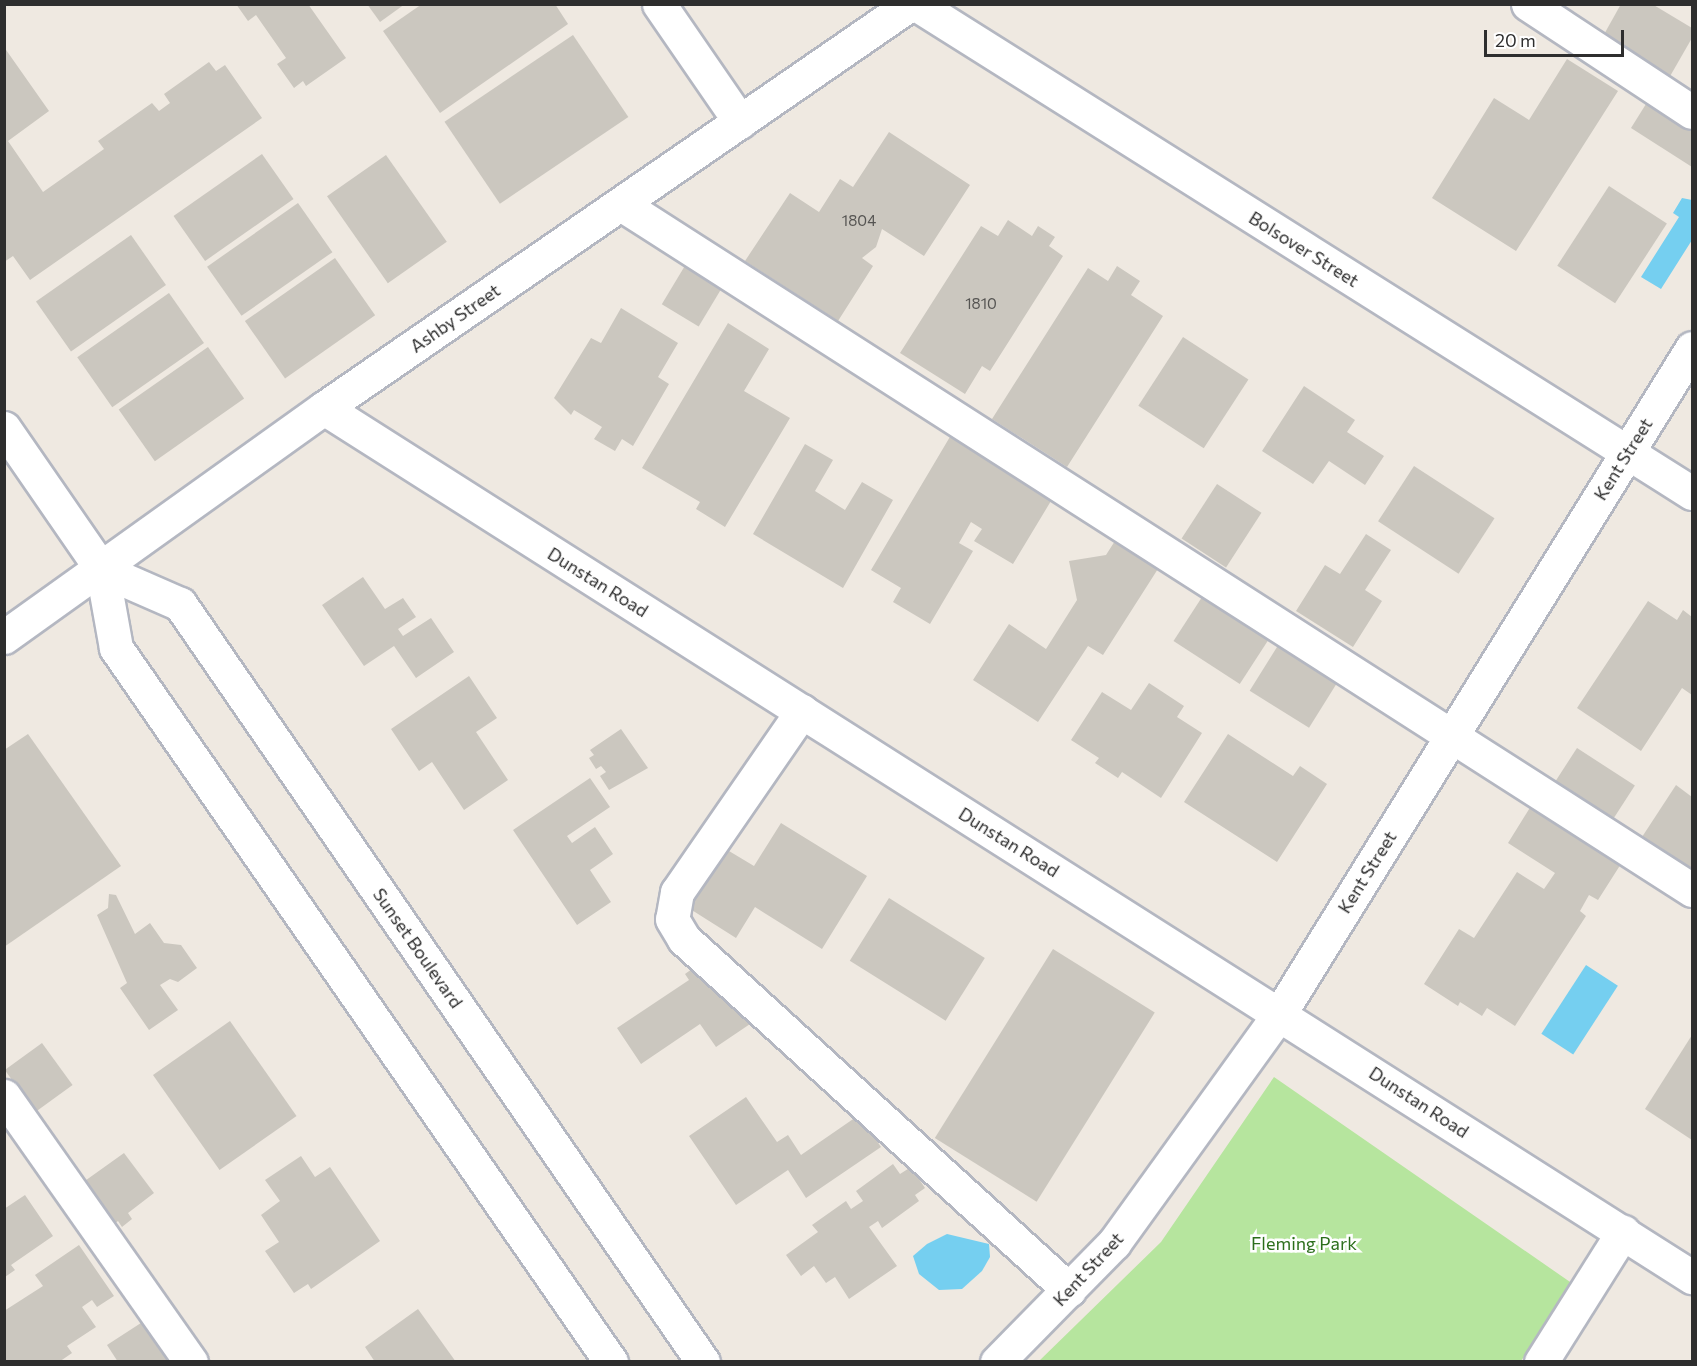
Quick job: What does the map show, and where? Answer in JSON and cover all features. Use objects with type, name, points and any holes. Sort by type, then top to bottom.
[{"type":"street","points":[[658,4],[740,122]]},
{"type":"street","name":"Ashby Street","points":[[4,637],[102,570],[324,408],[910,4]]},
{"type":"street","name":"Bolsover Street","points":[[916,4],[1692,494]]},
{"type":"street","points":[[1528,4],[1692,112]]},
{"type":"street","points":[[621,204],[1692,890]]},
{"type":"street","name":"Kent Street","points":[[997,1362],[1114,1243],[1280,1013],[1692,348]]},
{"type":"street","name":"Dunstan Road","points":[[324,408],[1692,1276]]},
{"type":"street","points":[[4,428],[102,570],[116,648],[611,1362]]},
{"type":"street","name":"Sunset Boulevard","points":[[102,570],[180,604],[703,1362]]},
{"type":"street","points":[[802,711],[677,892],[672,919],[684,939],[1069,1290]]},
{"type":"street","points":[[4,1096],[191,1362]]},
{"type":"street","points":[[1541,1362],[1623,1232]]},
{"type":"green space","name":"Fleming Park","points":[[1274,1077],[1573,1284],[1521,1361],[1038,1362],[1161,1242]]},
{"type":"water","points":[[1682,198],[1692,200],[1692,240],[1661,289],[1641,277],[1679,217],[1673,213]]},
{"type":"water","points":[[1586,965],[1618,986],[1573,1054],[1541,1034]]},
{"type":"water","points":[[947,1234],[989,1244],[990,1257],[982,1271],[962,1289],[939,1290],[919,1274],[913,1256],[927,1244]]},
{"type":"building","points":[[236,4],[308,4],[346,58],[306,86],[303,81],[294,88],[277,64],[286,58],[256,15],[248,21]]},
{"type":"building","points":[[367,4],[405,4],[380,22]]},
{"type":"building","points":[[422,4],[555,4],[568,24],[440,113],[383,31]]},
{"type":"building","points":[[1621,4],[1652,4],[1692,28],[1692,38],[1669,78],[1602,38]]},
{"type":"building","points":[[573,35],[628,117],[500,204],[444,122]]},
{"type":"building","points":[[4,47],[49,111],[8,141],[43,192],[104,149],[98,141],[152,103],[159,111],[170,103],[164,94],[209,62],[216,71],[225,65],[262,118],[30,280],[13,256],[4,262]]},
{"type":"building","points":[[1567,59],[1618,91],[1516,251],[1432,198],[1494,98],[1529,120]]},
{"type":"building","points":[[1651,96],[1692,123],[1692,167],[1631,128]]},
{"type":"building","points":[[889,132],[970,185],[924,256],[882,229],[876,247],[862,258],[873,266],[838,321],[745,261],[790,193],[819,212],[840,179],[853,187]]},
{"type":"building","points":[[262,154],[294,199],[205,261],[174,216]]},
{"type":"building","points":[[386,155],[447,242],[388,283],[327,196]]},
{"type":"building","points":[[1609,186],[1667,224],[1615,303],[1557,266]]},
{"type":"building","points":[[298,203],[332,252],[241,316],[207,267]]},
{"type":"building","points":[[1008,220],[1032,236],[1038,226],[1055,237],[1049,246],[1063,256],[990,371],[982,366],[965,394],[900,353],[981,226],[998,236]]},
{"type":"building","points":[[131,235],[166,285],[71,352],[36,302]]},
{"type":"building","points":[[335,258],[375,315],[285,378],[245,321]]},
{"type":"building","points":[[686,264],[723,286],[699,326],[662,304]]},
{"type":"building","points":[[1117,266],[1140,281],[1131,295],[1163,316],[1067,467],[992,419],[1088,268],[1108,281]]},
{"type":"building","points":[[169,293],[204,343],[112,407],[77,357]]},
{"type":"building","points":[[621,308],[678,343],[658,377],[669,384],[633,446],[622,439],[615,451],[594,439],[602,427],[574,410],[571,415],[554,398],[591,338],[601,343]]},
{"type":"building","points":[[728,323],[769,349],[744,391],[790,418],[725,527],[696,509],[700,502],[642,468]]},
{"type":"building","points":[[1183,337],[1248,379],[1204,448],[1138,406]]},
{"type":"building","points":[[208,347],[244,399],[155,461],[119,410]]},
{"type":"building","points":[[1304,386],[1355,420],[1347,432],[1384,456],[1365,485],[1329,461],[1313,484],[1262,451]]},
{"type":"building","points":[[954,430],[1057,491],[1013,564],[974,541],[982,529],[971,522],[959,543],[973,551],[930,624],[893,602],[901,588],[871,570]]},
{"type":"building","points":[[805,444],[833,460],[815,491],[845,510],[862,482],[893,500],[843,588],[753,534]]},
{"type":"building","points":[[1414,466],[1495,518],[1459,574],[1378,521]]},
{"type":"building","points":[[1217,484],[1261,513],[1226,567],[1182,539]]},
{"type":"building","points":[[1120,533],[1163,561],[1103,655],[1088,646],[1038,722],[973,680],[1009,624],[1046,649],[1077,600],[1069,561],[1106,555]]},
{"type":"building","points":[[1366,534],[1391,550],[1365,590],[1382,601],[1353,647],[1296,611],[1325,565],[1340,574]]},
{"type":"building","points":[[363,577],[385,609],[403,598],[416,617],[398,629],[403,636],[431,618],[454,652],[416,678],[394,646],[364,666],[322,605]]},
{"type":"building","points":[[1204,594],[1270,637],[1240,684],[1174,641]]},
{"type":"building","points":[[1648,601],[1677,620],[1683,610],[1692,617],[1692,695],[1682,688],[1641,751],[1577,708]]},
{"type":"building","points":[[1282,639],[1341,676],[1309,728],[1250,691]]},
{"type":"building","points":[[469,676],[497,718],[476,732],[508,780],[464,810],[432,762],[419,771],[391,729]]},
{"type":"building","points":[[1149,683],[1184,706],[1177,717],[1202,733],[1161,798],[1122,772],[1118,778],[1095,763],[1099,758],[1071,740],[1102,692],[1131,710]]},
{"type":"building","points":[[621,729],[648,768],[609,790],[600,776],[606,772],[601,766],[596,769],[589,758],[594,755],[590,750]]},
{"type":"building","points":[[28,734],[121,866],[4,947],[4,750]]},
{"type":"building","points":[[1228,734],[1293,776],[1300,766],[1327,784],[1277,862],[1184,802]]},
{"type":"building","points":[[1577,748],[1635,786],[1613,820],[1555,782]]},
{"type":"building","points":[[590,778],[610,807],[567,836],[572,843],[595,827],[613,854],[590,870],[611,902],[577,925],[513,830]]},
{"type":"building","points":[[1676,785],[1692,797],[1692,870],[1642,837]]},
{"type":"building","points":[[1536,798],[1626,856],[1598,900],[1589,895],[1580,911],[1586,916],[1515,1026],[1487,1008],[1482,1016],[1460,1002],[1458,1006],[1424,984],[1459,929],[1474,938],[1517,872],[1544,889],[1555,873],[1508,843]]},
{"type":"building","points":[[781,823],[867,876],[822,949],[755,907],[736,938],[687,907],[724,848],[754,866]]},
{"type":"building","points":[[109,894],[116,895],[135,934],[150,923],[164,943],[181,945],[197,968],[178,982],[170,979],[160,985],[178,1010],[149,1030],[120,988],[127,983],[97,915],[108,908]]},
{"type":"building","points":[[889,898],[985,958],[946,1021],[850,961]]},
{"type":"building","points":[[1053,949],[1155,1013],[1037,1202],[935,1138]]},
{"type":"building","points":[[703,961],[753,1022],[716,1047],[700,1024],[641,1064],[617,1028],[689,980],[685,974]]},
{"type":"building","points":[[230,1021],[297,1116],[220,1170],[153,1075]]},
{"type":"building","points":[[1692,1035],[1692,1140],[1645,1109]]},
{"type":"building","points":[[42,1043],[73,1085],[35,1112],[5,1070]]},
{"type":"building","points":[[746,1097],[777,1142],[788,1135],[801,1155],[859,1115],[881,1147],[806,1198],[788,1170],[736,1205],[689,1136]]},
{"type":"building","points":[[124,1153],[154,1193],[128,1213],[132,1219],[122,1227],[118,1221],[113,1225],[82,1183]]},
{"type":"building","points":[[301,1156],[315,1177],[330,1167],[380,1241],[311,1289],[308,1284],[294,1293],[265,1251],[279,1242],[261,1215],[280,1201],[265,1180]]},
{"type":"building","points":[[893,1164],[900,1174],[911,1167],[925,1188],[915,1195],[919,1201],[882,1228],[878,1221],[869,1227],[897,1266],[849,1299],[835,1277],[826,1283],[814,1266],[801,1276],[786,1255],[818,1232],[812,1225],[846,1201],[851,1209],[863,1201],[856,1191]]},
{"type":"building","points":[[25,1195],[53,1236],[11,1265],[15,1270],[5,1277],[4,1209]]},
{"type":"building","points":[[79,1245],[114,1296],[97,1307],[92,1300],[82,1307],[96,1327],[67,1346],[72,1353],[59,1362],[4,1362],[4,1311],[43,1286],[35,1275]]},
{"type":"building","points":[[418,1309],[456,1362],[375,1362],[365,1347]]},
{"type":"building","points":[[144,1321],[169,1358],[163,1362],[118,1362],[107,1345]]}]
